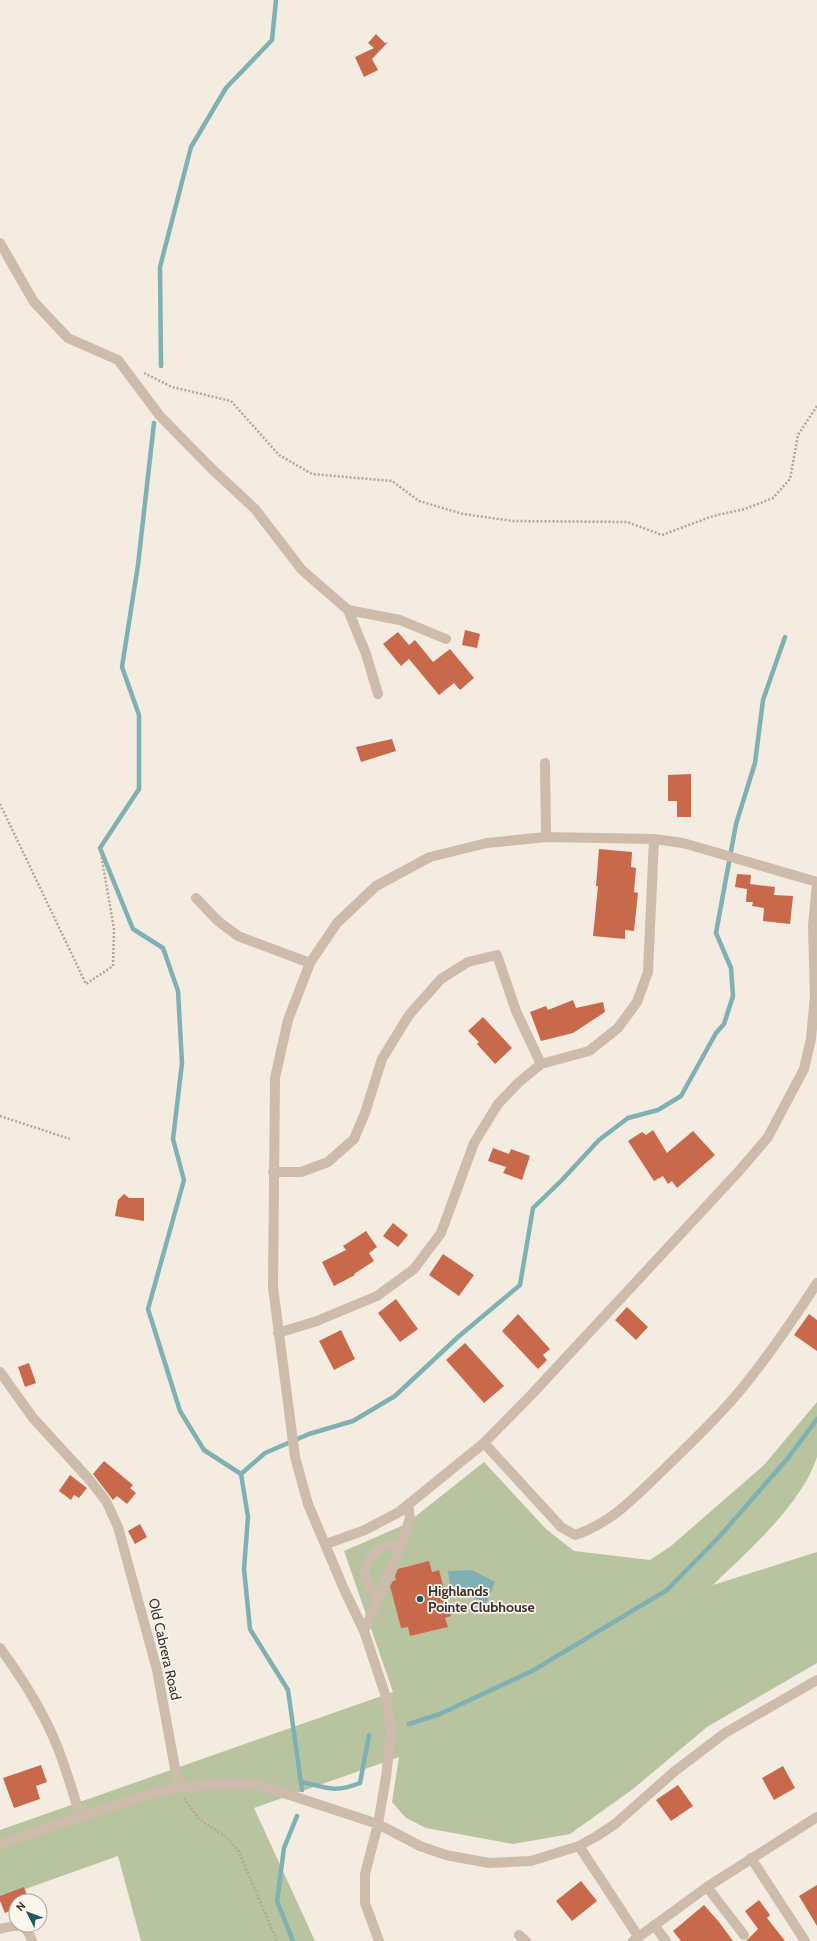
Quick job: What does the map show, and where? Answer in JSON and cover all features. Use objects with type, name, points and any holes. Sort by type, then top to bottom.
[{"type":"street","points":[[0,243],[34,302],[68,338],[118,360],[160,416],[255,509],[302,570],[348,610],[366,654],[378,694]]},
{"type":"street","points":[[348,610],[400,620],[446,639]]},
{"type":"street","points":[[545,763],[546,837]]},
{"type":"street","points":[[326,1544],[365,1530],[399,1512],[484,1443],[740,1170],[768,1137],[804,1069],[811,1039],[815,996],[813,925],[817,883],[683,843],[654,839],[546,837],[487,843],[430,858],[376,886],[337,923],[310,963],[288,1020],[275,1078],[273,1287],[294,1457],[308,1504],[343,1587],[364,1630],[387,1700],[392,1733],[378,1824],[365,1874],[365,1903],[379,1941]]},
{"type":"street","points":[[278,1332],[317,1321],[377,1296],[414,1269],[441,1233],[474,1143],[498,1104],[518,1083],[541,1064],[589,1051],[618,1028],[637,1002],[648,972],[654,839]]},
{"type":"street","points":[[196,898],[218,921],[238,936],[310,963]]},
{"type":"street","points":[[273,1172],[301,1172],[328,1162],[354,1139],[365,1113],[382,1059],[409,1015],[441,979],[468,962],[497,955],[516,1011],[541,1064]]},
{"type":"street","points":[[484,1443],[561,1527],[575,1535],[594,1529],[626,1506],[692,1442],[733,1399],[787,1328],[817,1283]]},
{"type":"street","name":"Old Cabrera Road","points":[[0,1372],[33,1418],[88,1478],[106,1501],[118,1527],[157,1670],[175,1768],[180,1787]]},
{"type":"street","points":[[364,1630],[401,1546],[410,1518],[408,1505]]},
{"type":"street","points":[[378,1598],[369,1588],[365,1574],[366,1568],[371,1558],[378,1551],[388,1545],[401,1546]]},
{"type":"street","points":[[0,1648],[24,1684],[57,1745],[80,1816]]},
{"type":"street","points":[[0,1844],[80,1816],[144,1796],[180,1787],[256,1784],[378,1824],[420,1846],[446,1855],[489,1863],[531,1861],[579,1846],[597,1836],[615,1824],[675,1771],[725,1733],[817,1680]]},
{"type":"street","points":[[579,1846],[636,1939],[707,1886],[817,1817]]},
{"type":"street","points":[[751,1858],[805,1941]]},
{"type":"street","points":[[707,1886],[744,1935]]},
{"type":"street","points":[[0,1929],[17,1925],[24,1927],[32,1941]]},
{"type":"street","points":[[654,1925],[666,1941]]},
{"type":"path","points":[[138,370],[172,387],[231,402],[279,455],[312,474],[392,481],[419,501],[463,514],[513,521],[627,522],[662,535],[713,516],[745,509],[773,498],[790,479],[798,435],[817,406]]},
{"type":"path","points":[[0,804],[86,984],[113,966],[114,929],[100,848]]},
{"type":"path","points":[[0,1116],[70,1139]]},
{"type":"path","points":[[180,1787],[184,1798],[199,1819],[226,1837],[238,1850],[276,1941]]},
{"type":"green space","points":[[817,1402],[817,1457],[810,1475],[787,1509],[757,1542],[713,1585],[817,1552],[817,1663],[707,1727],[633,1789],[570,1834],[513,1844],[426,1828],[406,1818],[392,1802],[399,1757],[254,1808],[315,1941],[141,1941],[118,1856],[14,1893],[8,1893],[8,1895],[0,1898],[0,1830],[393,1692],[344,1551],[406,1524],[484,1462],[546,1529],[574,1551],[650,1560],[671,1546],[764,1465]]},
{"type":"water","points":[[472,1570],[495,1582],[486,1604],[450,1584],[448,1571]]},
{"type":"building","points":[[376,34],[385,43],[388,42],[372,59],[378,70],[364,77],[355,57],[374,48],[368,43]]},
{"type":"building","points":[[465,630],[480,634],[477,648],[462,645]]},
{"type":"building","points":[[398,632],[409,645],[415,640],[433,662],[450,649],[474,678],[460,690],[454,683],[439,695],[409,659],[401,666],[383,644]]},
{"type":"building","points":[[392,739],[396,751],[361,762],[356,747]]},
{"type":"building","points":[[691,774],[691,817],[677,817],[677,801],[668,801],[668,775]]},
{"type":"building","points":[[599,849],[632,852],[631,867],[636,868],[634,892],[638,893],[634,931],[625,930],[625,939],[593,936],[598,886],[596,886]]},
{"type":"building","points":[[737,874],[751,875],[750,884],[775,887],[774,895],[793,896],[790,924],[763,921],[764,908],[752,906],[753,902],[746,902],[747,889],[735,887]]},
{"type":"building","points":[[573,1000],[576,1008],[603,1002],[605,1012],[573,1033],[541,1041],[530,1012],[546,1006],[548,1010]]},
{"type":"building","points":[[483,1017],[512,1048],[495,1064],[477,1044],[479,1042],[468,1031]]},
{"type":"building","points":[[653,1130],[667,1153],[693,1131],[715,1155],[677,1188],[672,1181],[668,1184],[663,1176],[654,1181],[628,1141],[642,1132],[646,1135]]},
{"type":"building","points":[[493,1148],[509,1154],[511,1149],[530,1156],[522,1180],[503,1173],[506,1167],[488,1161]]},
{"type":"building","points":[[124,1194],[129,1198],[144,1198],[144,1221],[115,1216],[118,1200]]},
{"type":"building","points":[[393,1223],[408,1235],[398,1247],[383,1236]]},
{"type":"building","points":[[366,1231],[377,1247],[369,1253],[374,1261],[354,1274],[355,1275],[334,1286],[322,1262],[346,1250],[343,1246]]},
{"type":"building","points":[[443,1254],[474,1275],[459,1296],[429,1275]]},
{"type":"building","points":[[396,1299],[418,1329],[400,1342],[378,1313]]},
{"type":"building","points":[[627,1307],[648,1327],[636,1340],[615,1320]]},
{"type":"building","points":[[518,1314],[550,1349],[543,1355],[547,1360],[538,1369],[502,1331]]},
{"type":"building","points":[[809,1314],[817,1320],[817,1351],[794,1335]]},
{"type":"building","points":[[341,1330],[355,1359],[334,1370],[319,1341]]},
{"type":"building","points":[[465,1343],[504,1386],[484,1403],[446,1360]]},
{"type":"building","points":[[29,1363],[36,1383],[25,1387],[18,1367]]},
{"type":"building","points":[[104,1461],[133,1485],[130,1488],[136,1493],[127,1504],[117,1496],[113,1500],[93,1474]]},
{"type":"building","points":[[70,1475],[87,1488],[79,1498],[74,1495],[71,1500],[59,1491]]},
{"type":"building","points":[[140,1524],[147,1537],[135,1544],[128,1531]]},
{"type":"building","name":"Highlands Pointe Clubhouse","points":[[429,1561],[432,1572],[439,1570],[451,1616],[445,1618],[448,1627],[410,1636],[408,1627],[401,1628],[390,1586],[393,1581],[396,1580],[395,1576],[398,1569]]},
{"type":"building","points":[[41,1765],[47,1782],[36,1786],[40,1799],[14,1808],[3,1778]]},
{"type":"building","points":[[783,1766],[795,1788],[774,1800],[762,1778]]},
{"type":"building","points":[[678,1785],[693,1806],[671,1821],[656,1800]]},
{"type":"building","points":[[581,1881],[597,1901],[572,1921],[556,1901]]},
{"type":"building","points":[[817,1885],[817,1926],[799,1896]]},
{"type":"building","points":[[24,1887],[26,1893],[8,1893]]},
{"type":"building","points":[[8,1893],[8,1912],[5,1913],[0,1901],[0,1896]]},
{"type":"building","points":[[759,1900],[770,1915],[767,1918],[785,1941],[746,1941],[758,1929],[745,1911]]},
{"type":"building","points":[[704,1905],[733,1941],[681,1941],[673,1931]]},
{"type":"waterway","points":[[161,366],[160,267],[191,147],[226,88],[272,40],[276,0]]},
{"type":"waterway","points":[[154,423],[138,565],[122,667],[139,715],[139,789],[100,848],[133,929],[163,948],[178,991],[182,1063],[173,1139],[184,1180],[148,1309],[180,1411],[204,1450],[241,1474],[248,1517],[244,1569],[250,1629],[288,1690],[302,1790]]},
{"type":"waterway","points":[[241,1474],[265,1453],[309,1434],[353,1421],[395,1396],[458,1337],[520,1285],[533,1208],[562,1180],[599,1140],[628,1118],[658,1110],[681,1096],[716,1033],[724,1024],[733,996],[731,968],[716,933],[736,824],[755,763],[763,700],[785,637]]},
{"type":"waterway","points":[[409,1724],[440,1714],[532,1671],[667,1590],[719,1537],[788,1458],[817,1419]]},
{"type":"waterway","points":[[302,1782],[325,1788],[337,1789],[360,1783],[369,1735]]},
{"type":"waterway","points":[[293,1941],[277,1901],[284,1848],[297,1816]]},
{"type":"place","name":"Highlands Pointe Clubhouse","points":[[420,1599]]}]
